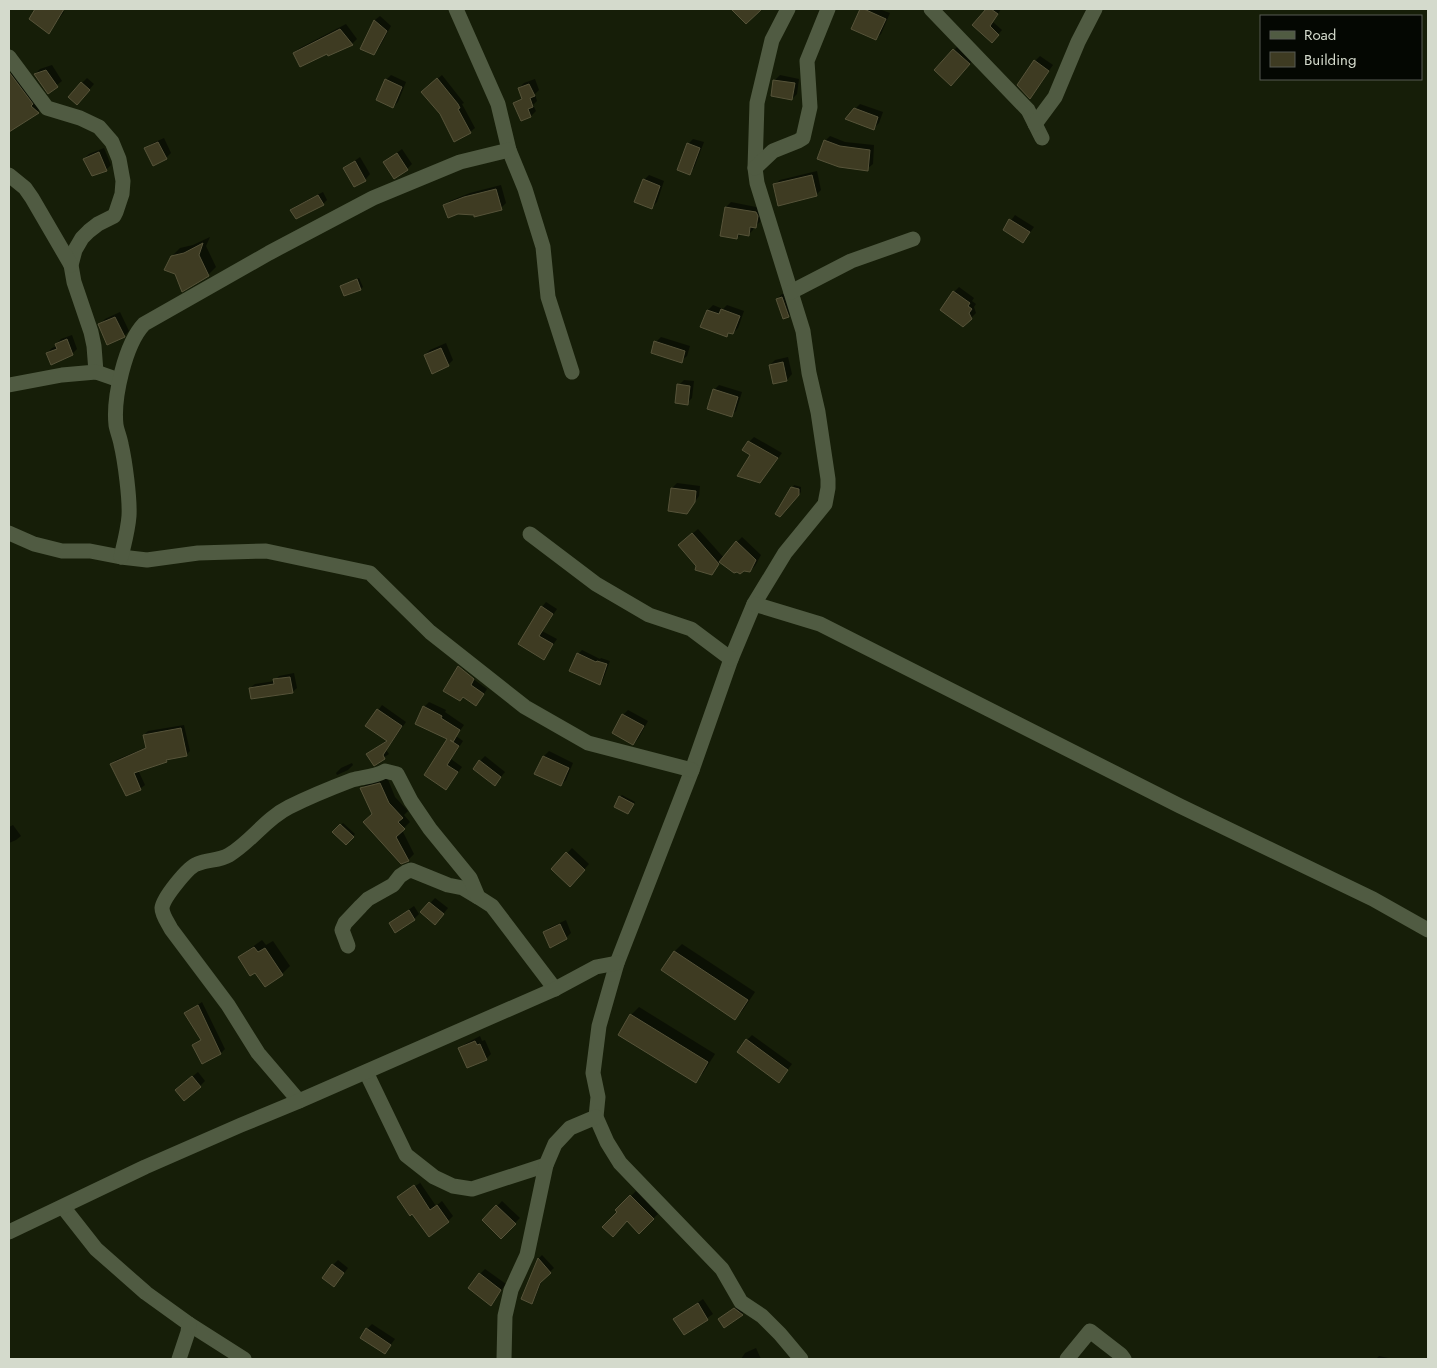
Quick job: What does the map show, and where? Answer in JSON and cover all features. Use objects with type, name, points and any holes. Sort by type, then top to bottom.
[{"type":"street","points":[[456,9],[498,104],[509,150],[543,247],[548,297],[572,372]]},
{"type":"street","points":[[788,9],[772,40],[757,102],[755,168],[757,183],[803,330],[808,373],[818,412],[828,488],[825,504],[785,553],[754,604],[731,659],[692,770],[617,962],[599,1026],[593,1073],[598,1097],[596,1117],[607,1142],[620,1163],[722,1269],[741,1302],[762,1316],[801,1359]]},
{"type":"street","points":[[755,168],[773,151],[798,141],[804,134],[810,107],[807,61],[828,9]]},
{"type":"street","points":[[930,9],[1028,110],[1042,138]]},
{"type":"street","points":[[1035,124],[1055,97],[1078,42],[1095,9]]},
{"type":"street","points":[[9,57],[47,108],[80,118],[99,127],[112,142],[119,158],[123,182],[122,194],[116,212],[114,216],[98,224],[82,238],[75,250],[71,265]]},
{"type":"street","points":[[121,558],[129,516],[122,446],[116,425],[119,380],[127,352],[139,329],[150,320],[269,253],[373,198],[460,162],[509,150]]},
{"type":"street","points":[[9,175],[25,188],[32,198],[71,265],[74,282],[91,332],[96,372]]},
{"type":"street","points":[[791,292],[851,260],[913,239]]},
{"type":"street","points":[[9,385],[96,372],[119,380]]},
{"type":"street","points":[[9,533],[34,544],[62,551],[90,551],[121,558],[147,560],[198,553],[266,551],[370,573],[430,632],[525,707],[588,743],[692,770]]},
{"type":"street","points":[[530,534],[596,584],[649,615],[691,629],[731,659]]},
{"type":"street","points":[[754,604],[820,624],[1180,806],[1373,899],[1428,930]]},
{"type":"street","points":[[299,1101],[258,1053],[228,1005],[165,920],[162,908],[168,895],[185,872],[197,863],[220,860],[240,848],[270,818],[288,808],[353,780],[378,775],[385,771],[397,774],[411,801],[430,829],[470,878],[478,897]]},
{"type":"street","points":[[348,946],[342,930],[345,923],[368,899],[393,885],[400,876],[411,870],[448,885],[463,888],[492,906],[555,989]]},
{"type":"street","points":[[9,1232],[171,1156],[555,989],[596,967],[617,962]]},
{"type":"street","points":[[366,1072],[406,1155],[434,1176],[453,1186],[472,1189],[546,1165]]},
{"type":"street","points":[[504,1359],[503,1336],[505,1316],[511,1290],[527,1255],[546,1165],[554,1144],[570,1128],[596,1117]]},
{"type":"street","points":[[63,1207],[96,1249],[146,1293],[189,1324],[244,1359]]},
{"type":"street","points":[[179,1359],[189,1324]]},
{"type":"street","points":[[1067,1359],[1090,1331],[1124,1359]]},
{"type":"building","points":[[35,9],[64,9],[49,34],[29,19]]},
{"type":"building","points":[[731,9],[762,9],[746,24]]},
{"type":"building","points":[[860,9],[886,19],[876,40],[851,29]]},
{"type":"building","points":[[986,9],[991,9],[998,14],[990,26],[999,35],[992,43],[972,25]]},
{"type":"building","points":[[374,20],[387,31],[374,55],[360,49]]},
{"type":"building","points":[[340,29],[353,45],[328,56],[327,54],[300,67],[293,53]]},
{"type":"building","points":[[953,49],[970,64],[951,86],[934,70]]},
{"type":"building","points":[[1034,60],[1049,71],[1030,99],[1017,85]]},
{"type":"building","points":[[46,70],[58,87],[48,94],[34,74]]},
{"type":"building","points":[[9,72],[33,104],[31,106],[39,113],[9,132]]},
{"type":"building","points":[[437,78],[458,104],[460,108],[458,109],[471,133],[454,142],[440,114],[421,92]]},
{"type":"building","points":[[385,79],[402,87],[393,108],[376,100]]},
{"type":"building","points":[[773,80],[795,83],[792,100],[771,96]]},
{"type":"building","points":[[81,82],[90,90],[77,105],[68,97]]},
{"type":"building","points":[[529,84],[535,96],[530,98],[533,107],[528,109],[531,117],[521,121],[513,103],[522,99],[518,88]]},
{"type":"building","points":[[854,108],[878,117],[874,130],[845,119]]},
{"type":"building","points":[[824,140],[840,146],[870,150],[868,171],[839,167],[817,159]]},
{"type":"building","points":[[158,142],[167,159],[153,166],[144,148]]},
{"type":"building","points":[[687,143],[700,148],[690,175],[677,170]]},
{"type":"building","points":[[99,152],[107,171],[92,176],[83,159]]},
{"type":"building","points":[[397,153],[408,170],[394,179],[383,162]]},
{"type":"building","points":[[355,161],[366,181],[354,187],[343,168]]},
{"type":"building","points":[[812,175],[817,196],[778,206],[773,184]]},
{"type":"building","points":[[643,179],[660,186],[652,209],[634,202]]},
{"type":"building","points":[[496,189],[502,210],[474,217],[474,215],[458,214],[448,218],[443,205],[464,197]]},
{"type":"building","points":[[318,195],[324,205],[296,219],[290,210]]},
{"type":"building","points":[[725,207],[756,212],[758,216],[756,228],[750,227],[749,236],[738,234],[737,239],[720,236]]},
{"type":"building","points":[[1009,219],[1030,232],[1023,243],[1003,230]]},
{"type":"building","points":[[203,243],[199,255],[209,276],[182,292],[175,274],[164,270],[171,256],[184,253]]},
{"type":"building","points":[[357,279],[361,290],[344,296],[340,286]]},
{"type":"building","points":[[953,291],[970,303],[968,306],[972,309],[969,313],[972,319],[963,327],[940,310]]},
{"type":"building","points":[[782,297],[789,317],[783,319],[776,299]]},
{"type":"building","points":[[721,309],[740,316],[733,334],[728,333],[727,337],[700,327],[707,310],[719,314]]},
{"type":"building","points":[[115,317],[125,337],[107,345],[98,324]]},
{"type":"building","points":[[67,339],[73,355],[51,365],[46,353],[57,349],[55,344]]},
{"type":"building","points":[[654,341],[685,351],[682,363],[651,353]]},
{"type":"building","points":[[441,348],[449,366],[432,374],[424,355]]},
{"type":"building","points":[[783,362],[787,381],[773,384],[769,365]]},
{"type":"building","points":[[677,384],[690,386],[688,405],[675,403]]},
{"type":"building","points":[[713,389],[738,397],[732,417],[707,409]]},
{"type":"building","points":[[748,441],[778,458],[760,483],[737,476],[750,455],[742,450]]},
{"type":"building","points":[[791,487],[799,489],[799,495],[780,517],[775,514]]},
{"type":"building","points":[[671,488],[696,491],[695,502],[687,514],[668,511]]},
{"type":"building","points":[[692,533],[719,564],[712,575],[695,570],[696,566],[678,545]]},
{"type":"building","points":[[736,541],[756,560],[750,572],[734,573],[719,562]]},
{"type":"building","points":[[541,606],[553,614],[539,636],[553,644],[544,660],[518,644]]},
{"type":"building","points":[[577,653],[596,662],[607,664],[600,685],[569,671]]},
{"type":"building","points":[[458,666],[474,679],[471,685],[484,694],[476,706],[463,697],[460,701],[443,691]]},
{"type":"building","points":[[290,677],[293,693],[251,699],[249,688],[274,684],[273,679]]},
{"type":"building","points":[[423,706],[442,716],[441,718],[460,730],[453,742],[459,746],[447,765],[458,772],[446,790],[424,775],[447,739],[415,724]]},
{"type":"building","points":[[377,709],[402,726],[383,755],[385,759],[374,766],[366,754],[387,741],[365,726]]},
{"type":"building","points":[[622,714],[644,726],[633,745],[612,733]]},
{"type":"building","points":[[181,728],[187,756],[166,760],[167,762],[134,773],[141,790],[126,796],[110,764],[146,748],[143,735]]},
{"type":"building","points":[[543,756],[569,768],[561,786],[534,774]]},
{"type":"building","points":[[479,760],[501,777],[495,786],[473,769]]},
{"type":"building","points":[[380,783],[389,803],[403,818],[398,822],[405,829],[396,837],[409,861],[401,864],[363,822],[372,814],[360,788]]},
{"type":"building","points":[[619,796],[634,804],[628,814],[614,807]]},
{"type":"building","points":[[340,824],[354,837],[346,845],[332,832]]},
{"type":"building","points":[[566,852],[585,870],[570,887],[551,869]]},
{"type":"building","points":[[429,902],[444,914],[435,925],[420,912]]},
{"type":"building","points":[[409,910],[415,920],[395,933],[389,923]]},
{"type":"building","points":[[560,924],[567,939],[550,948],[543,932]]},
{"type":"building","points":[[254,947],[258,952],[265,948],[283,975],[265,987],[255,973],[250,976],[238,957]]},
{"type":"building","points":[[674,951],[748,1000],[735,1020],[661,970]]},
{"type":"building","points":[[198,1005],[221,1054],[202,1064],[192,1045],[201,1040],[184,1013]]},
{"type":"building","points":[[630,1014],[708,1062],[696,1083],[618,1035]]},
{"type":"building","points":[[746,1039],[788,1070],[779,1083],[737,1052]]},
{"type":"building","points":[[475,1041],[477,1045],[480,1044],[487,1060],[467,1068],[458,1048]]},
{"type":"building","points":[[192,1076],[201,1087],[184,1101],[175,1090]]},
{"type":"building","points":[[414,1185],[430,1210],[437,1205],[449,1222],[429,1237],[412,1214],[410,1216],[397,1197]]},
{"type":"building","points":[[630,1195],[654,1219],[639,1234],[627,1221],[613,1237],[602,1227]]},
{"type":"building","points":[[496,1205],[516,1224],[501,1239],[482,1220]]},
{"type":"building","points":[[538,1258],[551,1273],[540,1283],[532,1304],[521,1299]]},
{"type":"building","points":[[332,1264],[344,1273],[334,1287],[322,1278]]},
{"type":"building","points":[[479,1273],[501,1290],[491,1306],[468,1288]]},
{"type":"building","points":[[698,1303],[708,1320],[684,1335],[673,1319]]},
{"type":"building","points":[[734,1308],[743,1315],[724,1328],[718,1319]]},
{"type":"building","points":[[366,1328],[391,1345],[385,1354],[360,1338]]}]
